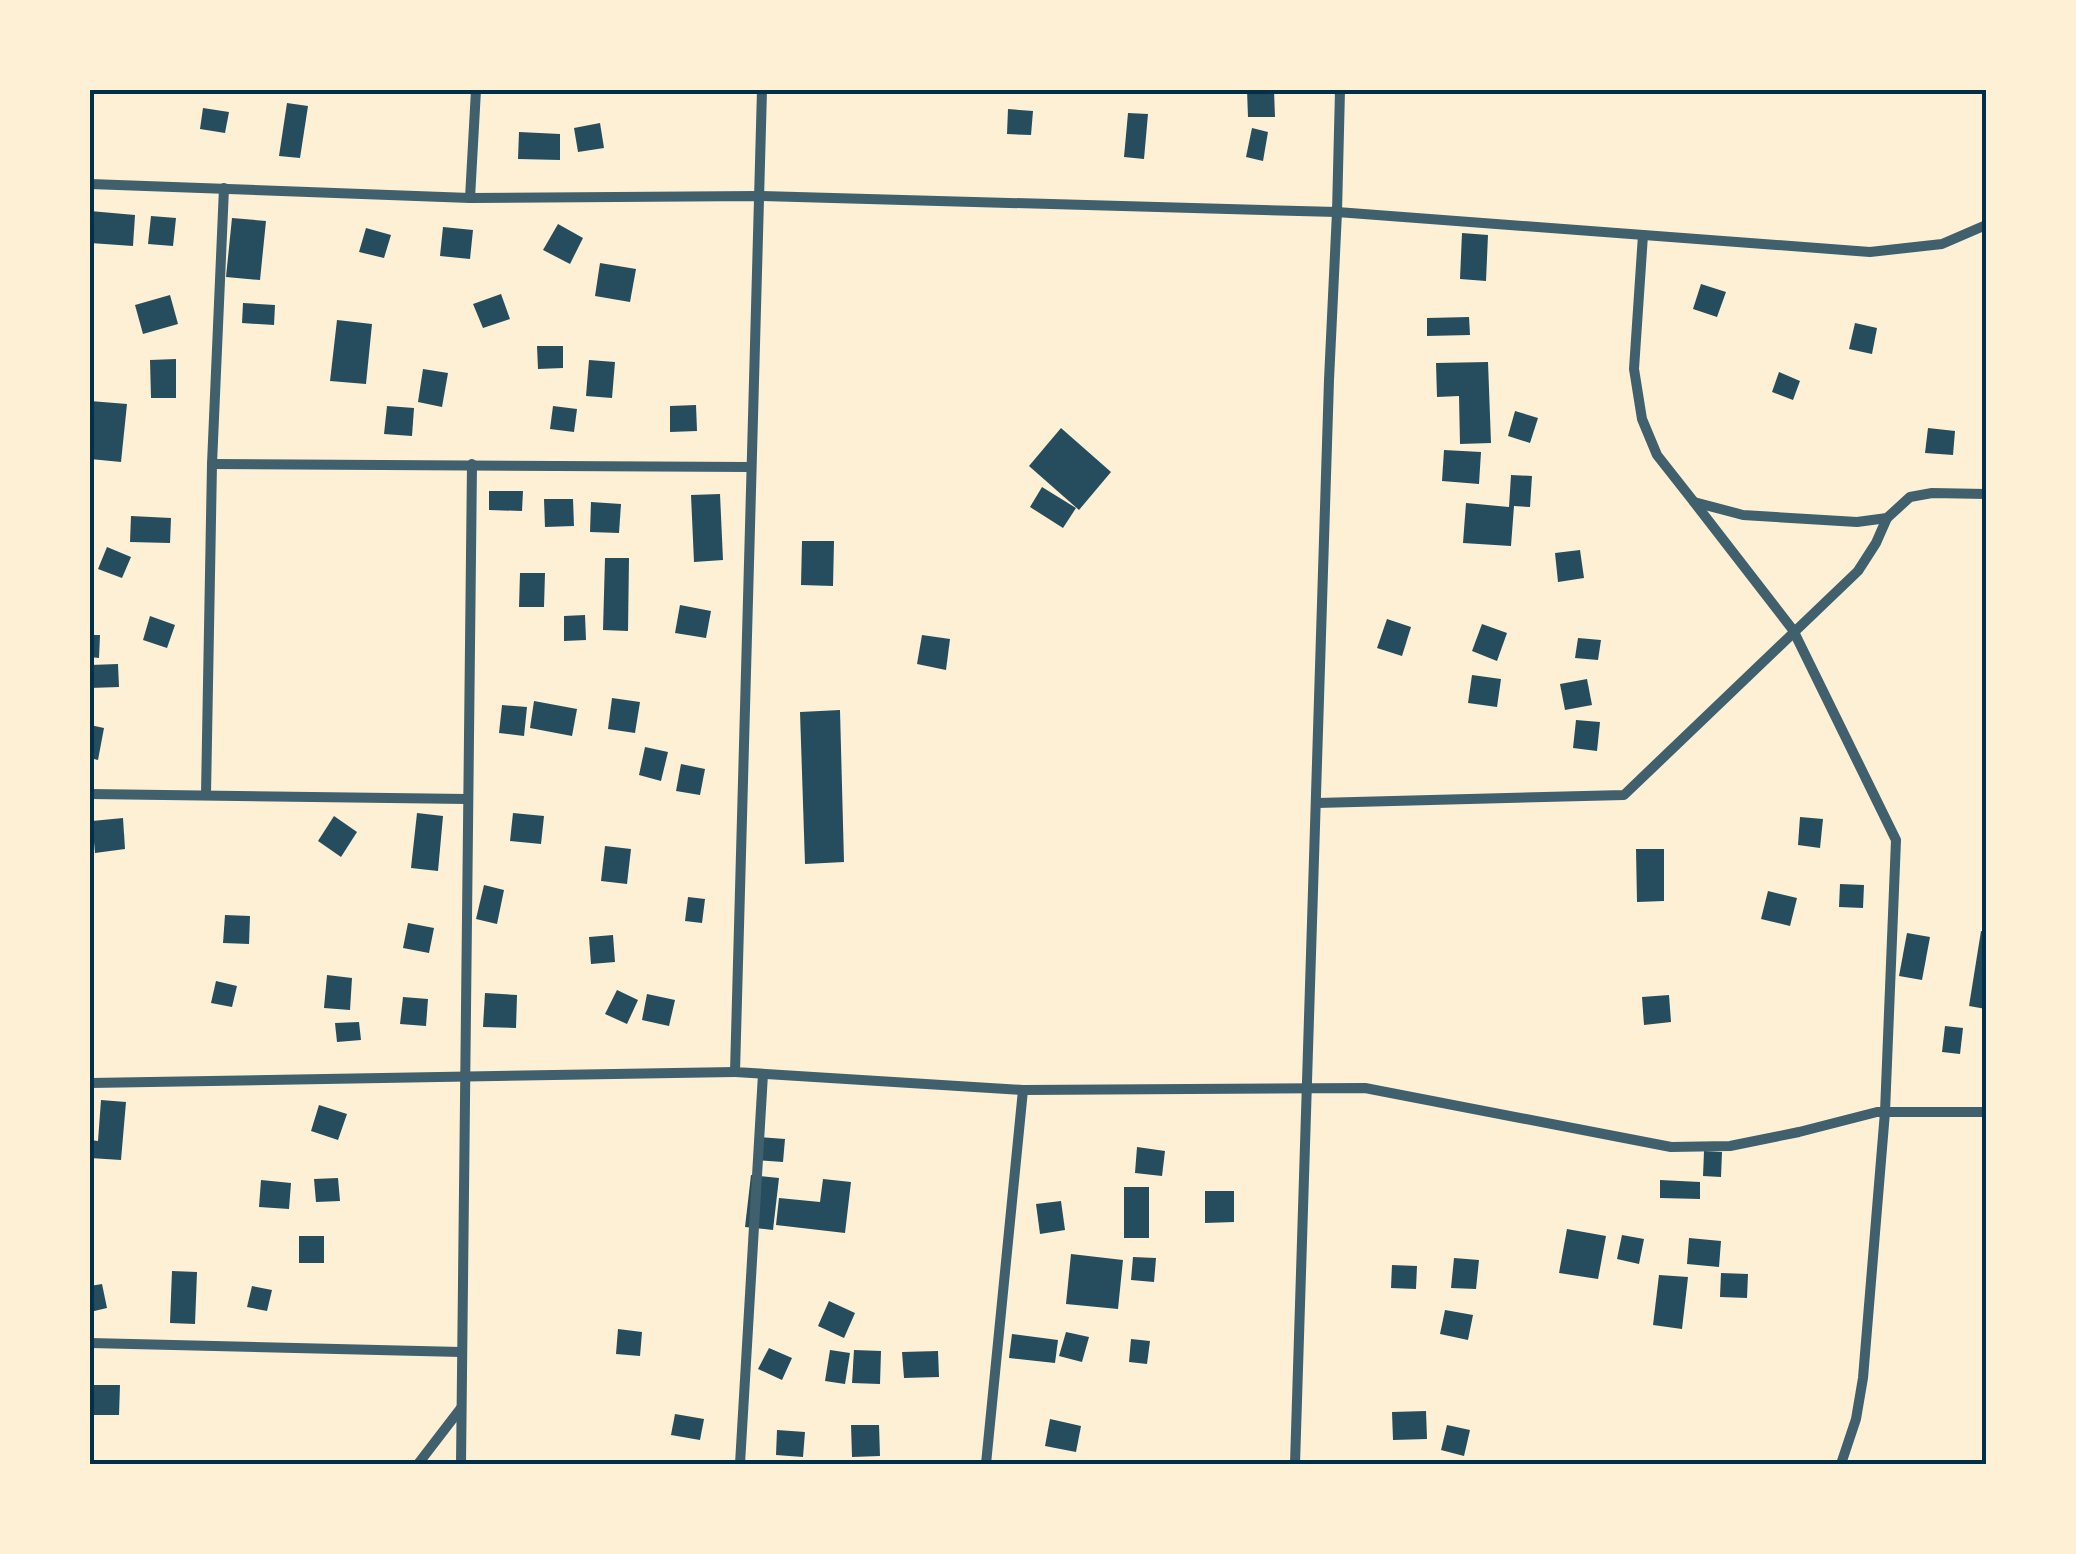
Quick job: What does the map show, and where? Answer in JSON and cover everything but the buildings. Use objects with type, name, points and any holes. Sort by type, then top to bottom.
[{"type":"street","points":[[470,198],[476,90]]},
{"type":"street","points":[[735,1072],[762,90]]},
{"type":"street","points":[[1295,1464],[1340,90]]},
{"type":"street","points":[[90,184],[470,198],[759,196],[1337,212],[1870,252],[1942,244],[1986,225]]},
{"type":"street","points":[[206,794],[212,464],[224,188]]},
{"type":"street","points":[[1642,235],[1634,369],[1642,419],[1657,455],[1793,630],[1896,840],[1885,1112],[1862,1378],[1856,1420],[1841,1464]]},
{"type":"street","points":[[212,464],[751,467]]},
{"type":"street","points":[[461,1464],[472,464]]},
{"type":"street","points":[[1316,802],[1624,796],[1858,571],[1887,518],[1910,497],[1986,494]]},
{"type":"street","points":[[1694,502],[1743,516],[1846,522],[1887,518]]},
{"type":"street","points":[[90,794],[468,799]]},
{"type":"street","points":[[90,1082],[735,1072],[1024,1090],[1365,1088],[1671,1147],[1730,1146],[1885,1112],[1986,1112]]},
{"type":"street","points":[[740,1464],[763,1074]]},
{"type":"street","points":[[986,1464],[1024,1090]]},
{"type":"street","points":[[90,1343],[461,1352]]},
{"type":"street","points":[[418,1464],[462,1408]]}]
